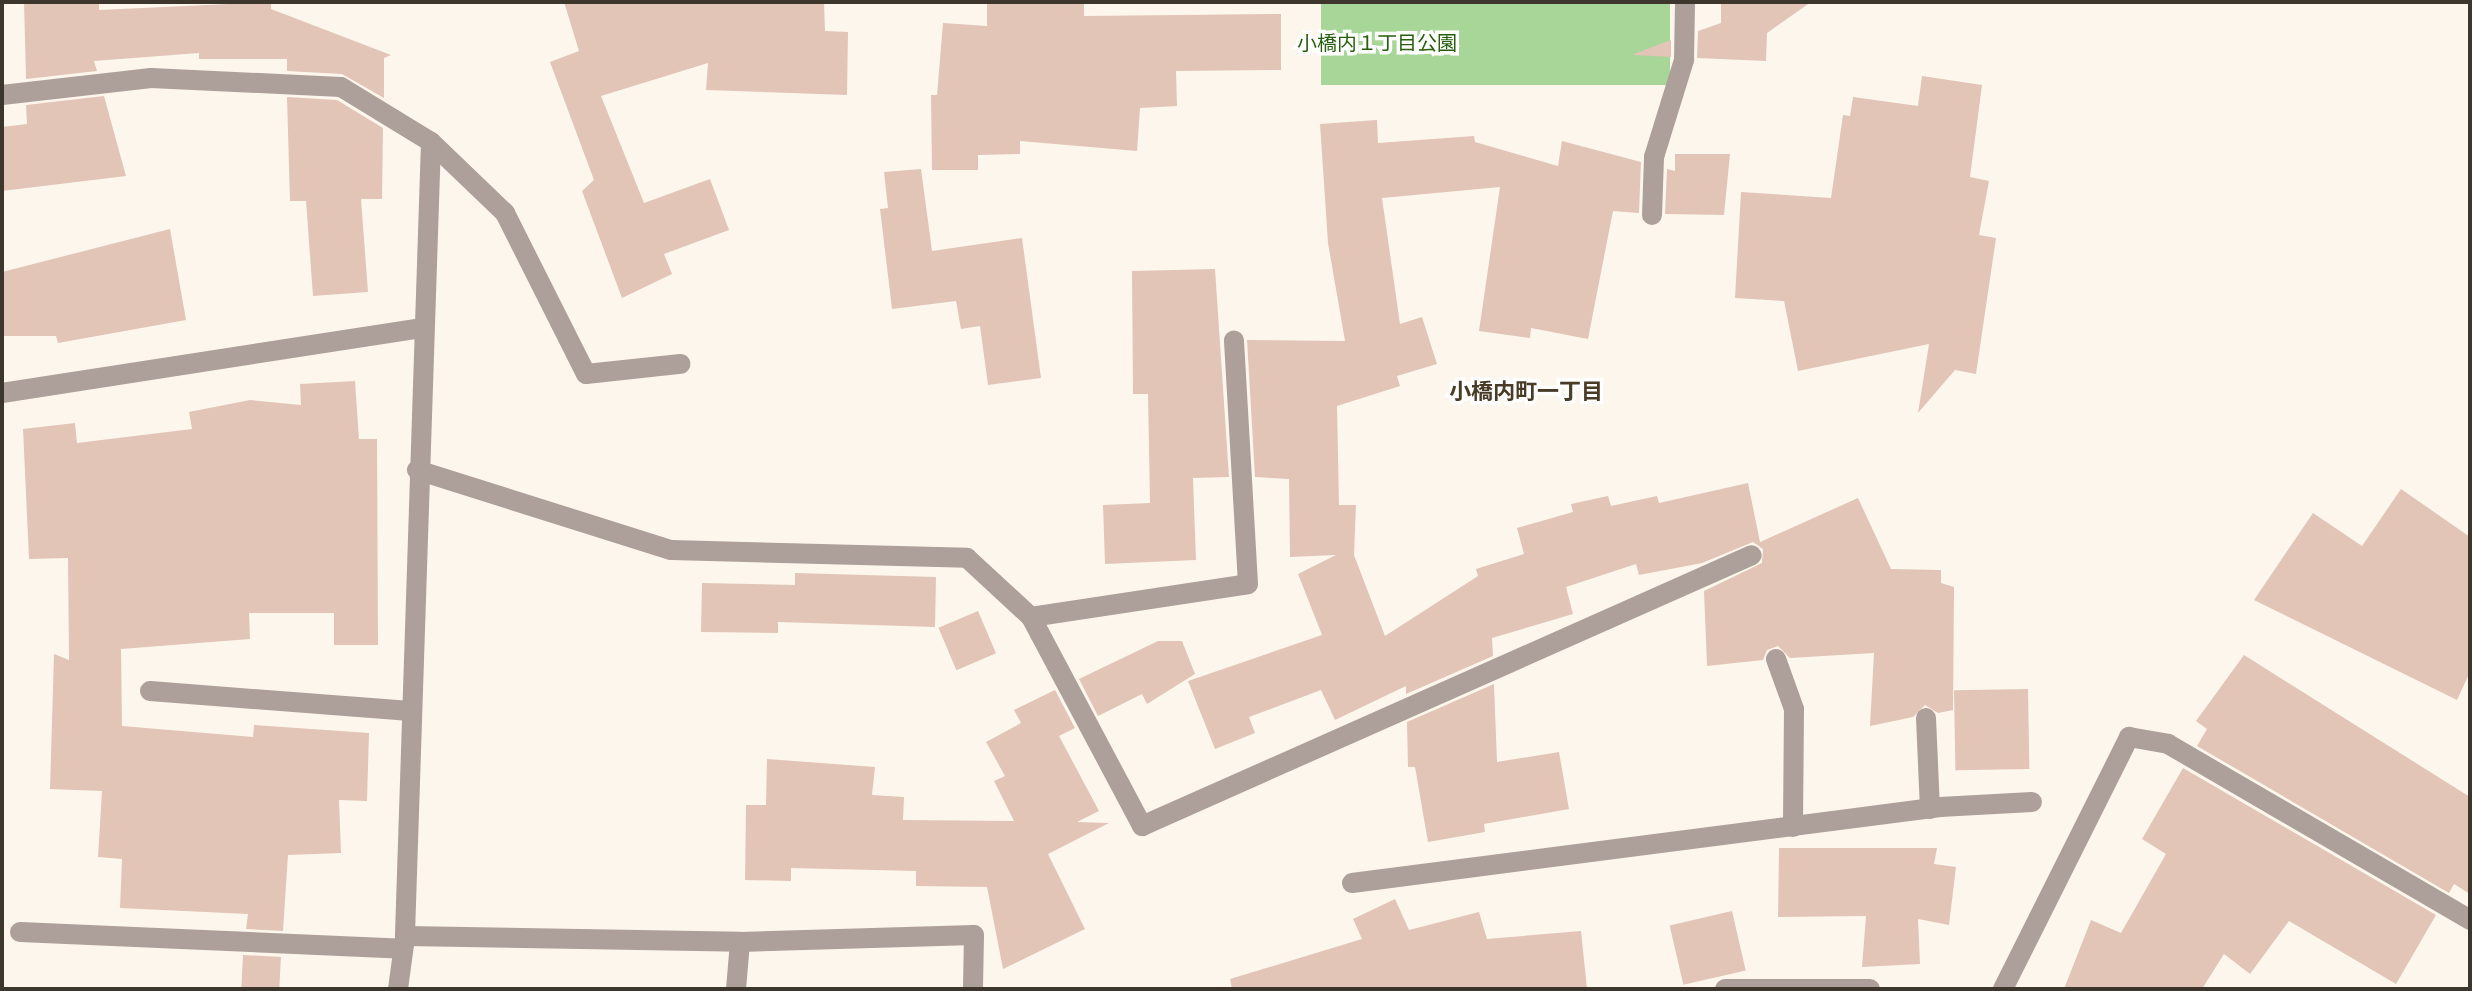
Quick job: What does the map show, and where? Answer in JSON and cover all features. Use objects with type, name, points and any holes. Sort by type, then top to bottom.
[{"type":"street","points":[[1652,215],[1654,157],[1684,60],[1685,2]]},
{"type":"street","points":[[2,95],[151,78],[341,87],[431,142],[505,213],[586,374],[680,364]]},
{"type":"street","points":[[398,989],[404,942],[421,328],[431,142]]},
{"type":"street","points":[[2,393],[421,328]]},
{"type":"street","points":[[1031,617],[1248,584],[1234,340]]},
{"type":"street","points":[[417,470],[671,550],[967,558],[1031,617],[1142,826],[1752,555]]},
{"type":"street","points":[[1776,659],[1794,709],[1793,827]]},
{"type":"street","points":[[150,691],[410,711]]},
{"type":"street","points":[[1926,718],[1930,809]]},
{"type":"street","points":[[2003,989],[2129,737],[2168,744],[2470,920]]},
{"type":"street","points":[[1352,883],[1930,809],[2032,802]]},
{"type":"street","points":[[20,932],[404,942],[740,942],[974,935],[973,989]]},
{"type":"street","points":[[736,989],[740,942]]},
{"type":"street","points":[[1725,989],[1870,989]]},
{"type":"green space","name":"小橋内１丁目公園","points":[[1321,2],[1670,2],[1670,85],[1321,85]]},
{"type":"building","points":[[24,2],[99,2],[99,10],[271,2],[271,9],[391,55],[384,58],[384,98],[342,74],[287,71],[287,59],[199,59],[199,53],[94,61],[97,71],[26,79]]},
{"type":"building","points":[[564,2],[824,2],[825,31],[848,32],[847,95],[706,90],[708,63],[601,96],[644,203],[710,179],[729,230],[664,254],[672,274],[622,298],[582,191],[594,180],[550,62],[579,51]]},
{"type":"building","points":[[987,2],[1084,2],[1084,16],[1281,14],[1281,70],[1176,71],[1177,106],[1140,108],[1137,151],[1020,141],[1020,154],[978,155],[978,170],[932,170],[931,95],[937,95],[943,23],[987,26]]},
{"type":"building","points":[[1721,2],[1811,2],[1767,33],[1766,61],[1697,58],[1698,31],[1721,23]]},
{"type":"building","points":[[1671,40],[1671,57],[1634,55],[1634,54]]},
{"type":"building","points":[[1922,76],[1982,85],[1970,177],[1989,181],[1979,235],[1996,238],[1976,374],[1955,370],[1918,413],[1929,344],[1798,371],[1784,301],[1735,298],[1741,192],[1831,198],[1843,115],[1850,116],[1853,97],[1918,106]]},
{"type":"building","points":[[104,96],[126,176],[2,191],[2,127],[27,124],[26,105]]},
{"type":"building","points":[[287,97],[337,100],[383,128],[382,199],[361,199],[368,292],[313,296],[306,201],[290,201]]},
{"type":"building","points":[[1377,120],[1378,143],[1474,136],[1475,142],[1558,166],[1562,141],[1641,162],[1639,213],[1613,211],[1588,339],[1531,328],[1530,338],[1479,331],[1500,187],[1382,198],[1400,324],[1422,317],[1437,364],[1397,376],[1400,386],[1337,406],[1339,505],[1356,505],[1354,555],[1385,636],[1478,576],[1476,569],[1524,554],[1517,528],[1573,512],[1571,504],[1608,496],[1611,506],[1657,496],[1659,503],[1748,483],[1760,542],[1858,498],[1891,569],[1941,570],[1941,583],[1954,587],[1953,710],[1938,713],[1925,705],[1913,717],[1870,726],[1874,653],[1790,658],[1778,646],[1767,650],[1763,660],[1707,666],[1704,591],[1762,563],[1763,549],[1753,542],[1702,563],[1639,575],[1636,564],[1566,587],[1573,614],[1492,638],[1493,656],[1406,694],[1406,686],[1335,720],[1321,690],[1249,717],[1255,733],[1215,749],[1188,681],[1322,635],[1298,574],[1336,555],[1290,557],[1289,479],[1255,477],[1247,340],[1345,341],[1328,243],[1320,124]]},
{"type":"building","points":[[1675,154],[1730,154],[1724,215],[1665,214],[1667,169],[1675,171]]},
{"type":"building","points":[[921,169],[932,251],[1022,238],[1041,378],[988,385],[980,326],[961,329],[956,301],[892,309],[880,209],[888,208],[884,172]]},
{"type":"building","points":[[170,229],[186,320],[58,343],[56,336],[2,336],[2,272]]},
{"type":"building","points":[[1215,269],[1229,477],[1193,478],[1196,560],[1105,564],[1103,505],[1150,503],[1148,394],[1133,394],[1132,271]]},
{"type":"building","points":[[355,381],[359,439],[377,439],[378,645],[334,645],[334,613],[249,613],[250,639],[121,649],[122,726],[253,737],[254,725],[369,733],[367,801],[339,800],[341,853],[288,855],[283,931],[246,929],[248,914],[120,908],[122,859],[98,857],[102,791],[50,789],[54,654],[69,660],[68,558],[29,559],[23,429],[75,423],[77,443],[192,429],[189,412],[250,400],[301,405],[300,384]]},
{"type":"building","points":[[2401,489],[2470,537],[2470,672],[2457,700],[2254,600],[2313,513],[2362,546]]},
{"type":"building","points":[[795,573],[936,577],[935,627],[778,622],[778,633],[701,632],[702,583],[795,585]]},
{"type":"building","points":[[978,611],[996,653],[956,670],[938,628]]},
{"type":"building","points":[[1158,641],[1182,641],[1195,674],[1147,704],[1142,694],[1098,716],[1079,679]]},
{"type":"building","points":[[2244,655],[2470,797],[2470,894],[2454,884],[2449,893],[2197,746],[2207,729],[2196,721]]},
{"type":"building","points":[[1494,684],[1497,762],[1559,752],[1569,809],[1484,824],[1485,832],[1428,842],[1415,767],[1408,767],[1407,722]]},
{"type":"building","points":[[2028,689],[2029,769],[1955,770],[1954,690]]},
{"type":"building","points":[[1055,690],[1075,728],[1059,736],[1099,811],[1077,822],[1109,823],[1048,854],[1085,929],[1003,969],[987,887],[916,886],[916,871],[791,868],[791,881],[745,880],[746,805],[766,805],[767,759],[875,767],[872,795],[904,797],[903,820],[1014,821],[994,781],[1005,776],[986,742],[1021,723],[1014,710]]},
{"type":"building","points":[[2183,768],[2436,915],[2396,984],[2289,921],[2250,974],[2224,954],[2202,989],[2064,989],[2091,920],[2121,933],[2166,854],[2142,839]]},
{"type":"building","points":[[1779,848],[1937,848],[1934,864],[1956,867],[1949,925],[1918,919],[1920,964],[1862,967],[1866,916],[1778,917]]},
{"type":"building","points":[[1395,899],[1409,930],[1479,912],[1487,939],[1581,931],[1587,989],[1232,989],[1230,979],[1362,939],[1353,919]]},
{"type":"building","points":[[1732,911],[1746,970],[1683,985],[1670,925]]},
{"type":"building","points":[[243,955],[281,957],[279,989],[241,989]]},
{"type":"district","name":"小橋内町一丁目","points":[[1526,392]]}]
